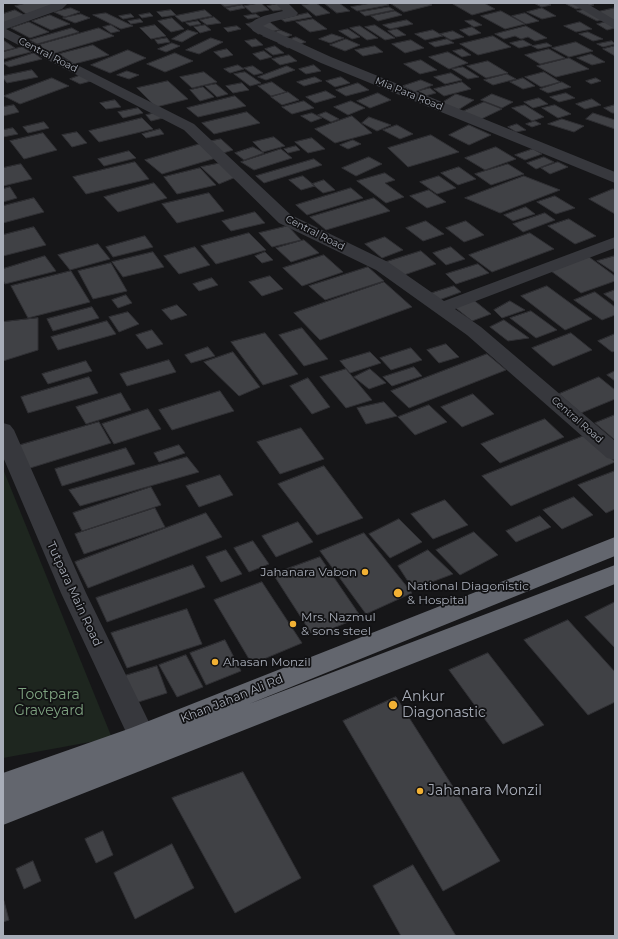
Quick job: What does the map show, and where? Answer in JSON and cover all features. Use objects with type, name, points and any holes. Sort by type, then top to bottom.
[{"type":"highway","name":"Khan Jahan Ali Rd","points":[[3,812],[146,745],[615,546]]},
{"type":"highway","name":"Khan Jahan Ali Rd","points":[[3,786],[146,745],[615,574]]},
{"type":"street","points":[[3,26],[58,6],[62,3]]},
{"type":"street","name":"Mia Para Road","points":[[281,3],[292,13],[267,19],[255,25],[257,28],[326,60],[615,178]]},
{"type":"street","points":[[577,3],[615,25]]},
{"type":"street","name":"Central Road","points":[[3,32],[189,127],[285,219],[382,266],[442,308],[474,331],[615,453]]},
{"type":"street","points":[[442,308],[615,242]]},
{"type":"street","name":"Tutpara Main Road","points":[[3,430],[25,485],[82,613],[146,745]]},
{"type":"green space","name":"Tootpara Graveyard","points":[[3,469],[112,738],[3,758]]},
{"type":"building","points":[[27,3],[52,3],[57,6],[26,14],[15,6]]},
{"type":"building","points":[[220,3],[249,3],[225,7]]},
{"type":"building","points":[[261,3],[269,10],[252,13],[244,6]]},
{"type":"building","points":[[281,3],[288,9],[273,11],[267,6]]},
{"type":"building","points":[[316,3],[330,13],[316,16],[302,5]]},
{"type":"building","points":[[324,3],[339,3],[350,11],[337,13]]},
{"type":"building","points":[[372,3],[385,3],[389,5],[357,11],[351,7]]},
{"type":"building","points":[[390,3],[428,3],[432,5],[404,12]]},
{"type":"building","points":[[484,3],[495,9],[472,15],[453,4]]},
{"type":"building","points":[[534,3],[547,3],[551,5],[542,7]]},
{"type":"building","points":[[590,3],[594,5],[576,9],[566,4]]},
{"type":"building","points":[[242,5],[245,8],[230,11],[226,8]]},
{"type":"building","points":[[389,7],[394,10],[365,16],[360,12]]},
{"type":"building","points":[[71,8],[80,12],[65,17],[54,12]]},
{"type":"building","points":[[542,8],[556,16],[542,19],[527,12]]},
{"type":"building","points":[[615,8],[615,21],[597,12]]},
{"type":"building","points":[[586,9],[606,19],[597,21],[577,11]]},
{"type":"building","points":[[15,10],[26,16],[3,23],[3,14]]},
{"type":"building","points":[[171,10],[176,15],[162,17],[157,12]]},
{"type":"building","points":[[205,10],[212,16],[182,22],[175,16]]},
{"type":"building","points":[[395,11],[402,15],[378,21],[371,16]]},
{"type":"building","points":[[501,11],[525,24],[505,29],[481,16]]},
{"type":"building","points":[[106,13],[133,26],[121,29],[93,15]]},
{"type":"building","points":[[150,13],[153,16],[142,18],[139,15]]},
{"type":"building","points":[[308,13],[312,17],[285,22],[281,19]]},
{"type":"building","points":[[525,13],[539,21],[526,24],[512,16]]},
{"type":"building","points":[[81,14],[90,18],[75,23],[63,18]]},
{"type":"building","points":[[131,14],[134,17],[123,19],[119,16]]},
{"type":"building","points":[[256,14],[260,17],[248,19],[244,16]]},
{"type":"building","points":[[50,15],[70,24],[51,30],[32,21]]},
{"type":"building","points":[[214,17],[221,23],[207,25],[200,20]]},
{"type":"building","points":[[172,18],[184,29],[171,32],[158,21]]},
{"type":"building","points":[[140,19],[143,22],[131,24],[128,21]]},
{"type":"building","points":[[313,19],[327,29],[310,32],[296,22]]},
{"type":"building","points":[[267,20],[280,30],[258,34],[246,24]]},
{"type":"building","points":[[407,20],[413,24],[390,29],[383,25]]},
{"type":"building","points":[[473,20],[482,25],[474,27],[465,21]]},
{"type":"building","points":[[198,21],[201,24],[190,26],[186,23]]},
{"type":"building","points":[[610,21],[615,23],[615,28],[607,30],[597,24]]},
{"type":"building","points":[[29,22],[49,32],[30,38],[11,28]]},
{"type":"building","points":[[580,22],[592,29],[576,32],[564,26]]},
{"type":"building","points":[[111,25],[120,31],[111,33],[103,27]]},
{"type":"building","points":[[155,25],[166,36],[151,39],[140,28]]},
{"type":"building","points":[[205,25],[211,30],[200,33],[194,27]]},
{"type":"building","points":[[375,25],[395,38],[385,40],[365,27]]},
{"type":"building","points":[[237,26],[241,29],[228,32],[224,28]]},
{"type":"building","points":[[360,26],[378,38],[367,40],[350,28]]},
{"type":"building","points":[[526,26],[547,38],[535,41],[528,37],[521,39],[515,36],[504,39],[495,34]]},
{"type":"building","points":[[472,27],[481,33],[469,36],[460,30]]},
{"type":"building","points":[[72,28],[79,32],[37,44],[30,40]]},
{"type":"building","points":[[99,28],[114,36],[52,54],[38,45]]},
{"type":"building","points":[[348,29],[360,37],[352,39],[339,31]]},
{"type":"building","points":[[397,29],[406,35],[396,37],[388,31]]},
{"type":"building","points":[[188,30],[198,33],[182,42],[172,39]]},
{"type":"building","points":[[280,30],[292,35],[275,41],[263,36]]},
{"type":"building","points":[[433,30],[443,36],[425,40],[415,34]]},
{"type":"building","points":[[453,31],[464,37],[451,40],[440,34]]},
{"type":"building","points":[[588,32],[603,39],[593,41],[579,34]]},
{"type":"building","points":[[332,34],[344,38],[330,43],[319,39]]},
{"type":"building","points":[[493,36],[511,47],[478,55],[460,44]]},
{"type":"building","points":[[296,37],[306,42],[288,48],[278,43]]},
{"type":"building","points":[[167,38],[170,42],[158,44],[155,40]]},
{"type":"building","points":[[211,38],[223,42],[199,54],[186,50]]},
{"type":"building","points":[[256,39],[263,45],[252,47],[245,41]]},
{"type":"building","points":[[346,39],[360,45],[345,51],[330,45]]},
{"type":"building","points":[[447,39],[454,43],[435,47],[429,43]]},
{"type":"building","points":[[3,40],[15,48],[3,51]]},
{"type":"building","points":[[411,40],[424,48],[405,53],[392,44]]},
{"type":"building","points":[[523,40],[532,45],[519,48],[510,43]]},
{"type":"building","points":[[612,41],[615,44],[603,47],[597,44]]},
{"type":"building","points":[[576,42],[593,51],[569,57],[552,48]]},
{"type":"building","points":[[172,43],[180,46],[166,52],[158,49]]},
{"type":"building","points":[[547,43],[552,46],[538,49],[532,46]]},
{"type":"building","points":[[93,45],[109,55],[74,64],[59,54]]},
{"type":"building","points":[[275,46],[284,53],[273,55],[265,49]]},
{"type":"building","points":[[375,46],[383,52],[363,56],[355,50]]},
{"type":"building","points":[[615,46],[615,56],[603,49]]},
{"type":"building","points":[[22,47],[31,52],[3,59],[3,52]]},
{"type":"building","points":[[227,49],[233,55],[221,58],[214,52]]},
{"type":"building","points":[[462,49],[471,55],[462,57],[453,51]]},
{"type":"building","points":[[549,49],[565,58],[540,64],[525,55]]},
{"type":"building","points":[[128,50],[146,58],[110,73],[91,65]]},
{"type":"building","points":[[264,51],[272,57],[260,60],[253,54]]},
{"type":"building","points":[[448,52],[468,63],[449,69],[429,57]]},
{"type":"building","points":[[34,53],[42,59],[9,67],[3,63]]},
{"type":"building","points":[[175,53],[193,61],[165,72],[147,64]]},
{"type":"building","points":[[591,54],[605,62],[592,65],[577,58]]},
{"type":"building","points":[[289,55],[297,61],[280,65],[272,59]]},
{"type":"building","points":[[569,58],[589,69],[556,77],[537,66]]},
{"type":"building","points":[[421,60],[437,70],[420,74],[404,64]]},
{"type":"building","points":[[488,61],[508,73],[486,78],[467,66]]},
{"type":"building","points":[[238,65],[244,69],[230,73],[224,69]]},
{"type":"building","points":[[314,65],[321,71],[306,74],[299,69]]},
{"type":"building","points":[[253,66],[263,73],[254,75],[244,68]]},
{"type":"building","points":[[287,66],[295,70],[266,80],[258,77]]},
{"type":"building","points":[[463,67],[479,77],[468,79],[452,69]]},
{"type":"building","points":[[32,70],[38,77],[7,83],[3,78],[3,76]]},
{"type":"building","points":[[127,71],[139,75],[129,79],[117,75]]},
{"type":"building","points":[[204,72],[217,82],[192,88],[180,77]]},
{"type":"building","points":[[245,72],[261,83],[250,86],[234,74]]},
{"type":"building","points":[[544,72],[560,82],[541,87],[525,77]]},
{"type":"building","points":[[451,73],[462,80],[445,84],[434,77]]},
{"type":"building","points":[[507,74],[516,79],[493,85],[484,80]]},
{"type":"building","points":[[81,75],[91,81],[80,84],[70,79]]},
{"type":"building","points":[[315,77],[322,81],[304,86],[297,82]]},
{"type":"building","points":[[341,77],[350,83],[335,87],[326,81]]},
{"type":"building","points":[[52,78],[69,86],[20,104],[4,96]]},
{"type":"building","points":[[523,78],[535,86],[523,89],[510,82]]},
{"type":"building","points":[[596,78],[601,81],[591,84],[586,81]]},
{"type":"building","points":[[421,80],[433,85],[414,92],[403,86]]},
{"type":"building","points":[[168,81],[188,99],[156,107],[137,88]]},
{"type":"building","points":[[272,82],[286,92],[271,96],[258,86]]},
{"type":"building","points":[[462,82],[471,89],[444,96],[434,89]]},
{"type":"building","points":[[562,82],[571,87],[548,93],[540,89]]},
{"type":"building","points":[[242,83],[249,90],[233,93],[226,86]]},
{"type":"building","points":[[358,83],[369,90],[346,96],[336,90]]},
{"type":"building","points":[[216,84],[228,94],[217,97],[205,86]]},
{"type":"building","points":[[203,87],[214,97],[200,101],[190,90]]},
{"type":"building","points":[[430,88],[436,93],[425,96],[419,91]]},
{"type":"building","points":[[326,91],[336,97],[315,103],[306,97]]},
{"type":"building","points":[[288,92],[299,100],[282,105],[271,97]]},
{"type":"building","points":[[378,93],[391,100],[370,108],[357,101]]},
{"type":"building","points":[[566,93],[575,98],[559,102],[550,97]]},
{"type":"building","points":[[456,94],[474,100],[458,110],[440,104]]},
{"type":"building","points":[[492,94],[513,102],[502,108],[481,100]]},
{"type":"building","points":[[235,96],[246,106],[198,117],[187,108]]},
{"type":"building","points":[[539,98],[548,104],[533,108],[524,102]]},
{"type":"building","points":[[592,99],[601,105],[585,109],[576,104]]},
{"type":"building","points":[[115,100],[121,107],[106,109],[100,103]]},
{"type":"building","points":[[304,101],[314,108],[292,114],[282,107]]},
{"type":"building","points":[[351,101],[365,108],[348,115],[334,107]]},
{"type":"building","points":[[484,102],[502,109],[473,123],[455,115]]},
{"type":"building","points":[[14,105],[19,112],[3,116],[3,107]]},
{"type":"building","points":[[525,105],[544,117],[532,121],[512,108]]},
{"type":"building","points":[[555,105],[571,114],[558,118],[542,108]]},
{"type":"building","points":[[615,105],[615,113],[612,113],[604,108]]},
{"type":"building","points":[[138,108],[143,113],[123,118],[118,112]]},
{"type":"building","points":[[165,111],[171,116],[151,121],[146,115]]},
{"type":"building","points":[[247,112],[260,123],[214,134],[202,123]]},
{"type":"building","points":[[326,112],[339,119],[331,122],[318,115]]},
{"type":"building","points":[[312,113],[322,118],[311,122],[301,116]]},
{"type":"building","points":[[593,113],[615,120],[615,129],[586,119]]},
{"type":"building","points":[[352,116],[372,133],[335,143],[315,129]]},
{"type":"building","points":[[369,117],[391,125],[377,131],[362,123]]},
{"type":"building","points":[[142,118],[153,129],[99,142],[89,131]]},
{"type":"building","points":[[562,119],[584,126],[574,132],[548,124]]},
{"type":"building","points":[[535,121],[541,124],[532,127],[526,124]]},
{"type":"building","points":[[44,122],[49,128],[28,133],[23,127]]},
{"type":"building","points":[[517,124],[526,130],[516,132],[508,127]]},
{"type":"building","points":[[397,125],[413,134],[400,139],[383,130]]},
{"type":"building","points":[[469,125],[491,135],[469,145],[449,135]]},
{"type":"building","points":[[13,128],[18,134],[3,137],[3,130]]},
{"type":"building","points":[[160,129],[164,134],[146,138],[142,134]]},
{"type":"building","points":[[77,132],[87,143],[72,147],[62,135]]},
{"type":"building","points":[[43,133],[57,150],[24,159],[10,141]]},
{"type":"building","points":[[431,135],[459,152],[408,167],[388,148]]},
{"type":"building","points":[[274,137],[285,146],[263,152],[253,142]]},
{"type":"building","points":[[312,138],[325,149],[308,153],[295,142]]},
{"type":"building","points":[[221,139],[233,150],[220,154],[207,142]]},
{"type":"building","points":[[353,140],[361,144],[348,149],[340,145]]},
{"type":"building","points":[[200,144],[216,158],[162,174],[145,160]]},
{"type":"building","points":[[296,146],[300,150],[288,153],[284,149]]},
{"type":"building","points":[[253,147],[264,153],[244,160],[235,153]]},
{"type":"building","points":[[496,147],[516,159],[485,170],[465,158]]},
{"type":"building","points":[[281,149],[292,158],[254,170],[241,162]]},
{"type":"building","points":[[533,149],[542,154],[525,160],[515,155]]},
{"type":"building","points":[[129,151],[136,158],[104,166],[98,159]]},
{"type":"building","points":[[369,157],[382,164],[356,176],[342,168]]},
{"type":"building","points":[[544,157],[554,162],[536,169],[527,163]]},
{"type":"building","points":[[314,159],[322,165],[264,183],[256,176]]},
{"type":"building","points":[[135,162],[149,179],[86,194],[73,177]]},
{"type":"building","points":[[558,162],[568,167],[550,174],[541,168]]},
{"type":"building","points":[[221,163],[236,177],[219,184],[201,167]]},
{"type":"building","points":[[21,164],[32,179],[3,186],[3,168]]},
{"type":"building","points":[[508,164],[524,174],[491,185],[475,174]]},
{"type":"building","points":[[459,167],[476,179],[458,185],[441,173]]},
{"type":"building","points":[[200,168],[216,185],[177,194],[164,177]]},
{"type":"building","points":[[385,173],[395,180],[385,183],[404,197],[386,203],[357,181]]},
{"type":"building","points":[[303,176],[315,186],[301,190],[289,180]]},
{"type":"building","points":[[439,176],[456,188],[437,194],[420,182]]},
{"type":"building","points":[[524,176],[560,190],[500,213],[465,198]]},
{"type":"building","points":[[324,180],[335,190],[323,193],[312,184]]},
{"type":"building","points":[[154,183],[167,198],[118,212],[104,197]]},
{"type":"building","points":[[10,187],[17,198],[3,202],[3,189]]},
{"type":"building","points":[[351,188],[363,198],[307,215],[296,205]]},
{"type":"building","points":[[613,189],[615,190],[615,214],[589,199]]},
{"type":"building","points":[[429,190],[446,202],[427,208],[410,196]]},
{"type":"building","points":[[209,193],[224,211],[177,223],[162,204]]},
{"type":"building","points":[[555,196],[575,208],[556,214],[537,202]]},
{"type":"building","points":[[34,198],[44,212],[3,223],[3,206]]},
{"type":"building","points":[[374,198],[390,211],[326,230],[310,217]]},
{"type":"building","points":[[526,207],[535,214],[513,221],[504,215]]},
{"type":"building","points":[[255,212],[265,223],[231,231],[222,221]]},
{"type":"building","points":[[545,213],[555,220],[523,232],[513,224]]},
{"type":"building","points":[[569,219],[596,236],[575,244],[548,226]]},
{"type":"building","points":[[426,221],[444,234],[423,241],[406,228]]},
{"type":"building","points":[[466,221],[484,235],[464,242],[446,228]]},
{"type":"building","points":[[288,226],[301,240],[272,247],[259,233]]},
{"type":"building","points":[[34,227],[46,245],[3,256],[3,235]]},
{"type":"building","points":[[249,233],[266,250],[216,264],[201,246]]},
{"type":"building","points":[[530,233],[554,249],[492,272],[469,255]]},
{"type":"building","points":[[145,236],[153,247],[113,257],[106,247]]},
{"type":"building","points":[[385,237],[403,250],[382,258],[365,244]]},
{"type":"building","points":[[304,240],[319,253],[291,262],[276,248]]},
{"type":"building","points":[[98,244],[110,259],[70,270],[58,255]]},
{"type":"building","points":[[195,247],[210,265],[179,274],[164,256]]},
{"type":"building","points":[[451,247],[465,259],[446,265],[433,253]]},
{"type":"building","points":[[421,251],[436,264],[401,276],[386,262]]},
{"type":"building","points":[[153,252],[164,267],[123,277],[112,262]]},
{"type":"building","points":[[265,252],[273,260],[262,263],[255,256]]},
{"type":"building","points":[[324,255],[343,272],[302,286],[283,268]]},
{"type":"building","points":[[45,256],[56,271],[5,284],[3,280],[3,269]]},
{"type":"building","points":[[615,256],[615,273],[597,261]]},
{"type":"building","points":[[589,257],[615,276],[615,281],[581,293],[551,271]]},
{"type":"building","points":[[111,263],[127,291],[93,299],[78,271]]},
{"type":"building","points":[[478,264],[489,273],[456,284],[446,274]]},
{"type":"building","points":[[368,267],[384,281],[325,300],[309,286]]},
{"type":"building","points":[[71,271],[90,302],[28,318],[11,286]]},
{"type":"building","points":[[270,276],[283,289],[262,296],[249,282]]},
{"type":"building","points":[[212,278],[218,285],[199,291],[193,284]]},
{"type":"building","points":[[384,282],[412,307],[320,340],[294,313]]},
{"type":"building","points":[[454,286],[461,292],[439,300],[432,293]]},
{"type":"building","points":[[547,286],[592,319],[565,330],[521,296]]},
{"type":"building","points":[[615,290],[615,302],[604,294]]},
{"type":"building","points":[[595,292],[615,307],[615,315],[602,320],[574,300]]},
{"type":"building","points":[[126,295],[132,303],[118,308],[112,300]]},
{"type":"building","points":[[471,298],[491,314],[472,321],[452,305]]},
{"type":"building","points":[[510,301],[525,310],[502,318],[494,310]]},
{"type":"building","points":[[177,305],[187,315],[171,320],[162,310]]},
{"type":"building","points":[[92,307],[99,318],[53,331],[47,319]]},
{"type":"building","points":[[531,311],[557,330],[536,338],[510,318]]},
{"type":"building","points":[[128,312],[139,324],[119,332],[109,317]]},
{"type":"building","points":[[38,318],[38,350],[3,361],[3,322]]},
{"type":"building","points":[[504,320],[529,338],[508,341],[490,327]]},
{"type":"building","points":[[107,321],[116,334],[58,350],[51,337]]},
{"type":"building","points":[[302,328],[328,359],[304,366],[279,335]]},
{"type":"building","points":[[152,330],[163,344],[147,349],[136,335]]},
{"type":"building","points":[[265,333],[298,374],[263,385],[231,342]]},
{"type":"building","points":[[571,333],[592,350],[553,366],[532,348]]},
{"type":"building","points":[[615,334],[615,351],[612,352],[598,341]]},
{"type":"building","points":[[446,344],[459,357],[439,363],[427,350]]},
{"type":"building","points":[[208,347],[215,356],[191,363],[185,355]]},
{"type":"building","points":[[411,348],[422,360],[391,370],[380,358]]},
{"type":"building","points":[[233,352],[260,387],[239,396],[204,362]]},
{"type":"building","points":[[370,352],[381,363],[350,373],[340,361]]},
{"type":"building","points":[[487,354],[506,370],[409,408],[391,391]]},
{"type":"building","points":[[169,360],[176,372],[127,386],[120,374]]},
{"type":"building","points":[[86,361],[92,371],[48,384],[42,374]]},
{"type":"building","points":[[414,367],[422,376],[392,386],[383,377]]},
{"type":"building","points":[[346,369],[372,400],[346,408],[320,377]]},
{"type":"building","points":[[370,369],[386,383],[369,389],[354,377]]},
{"type":"building","points":[[615,371],[615,381],[607,375]]},
{"type":"building","points":[[89,377],[98,393],[28,413],[21,397]]},
{"type":"building","points":[[599,377],[615,390],[615,399],[581,413],[559,394]]},
{"type":"building","points":[[308,378],[330,407],[312,414],[290,386]]},
{"type":"building","points":[[220,391],[234,411],[172,430],[159,410]]},
{"type":"building","points":[[121,393],[131,410],[86,424],[76,407]]},
{"type":"building","points":[[473,394],[494,414],[462,427],[441,407]]},
{"type":"building","points":[[384,402],[397,416],[366,424],[357,408]]},
{"type":"building","points":[[429,405],[447,422],[415,435],[398,417]]},
{"type":"building","points":[[148,409],[161,429],[114,444],[102,424]]},
{"type":"building","points":[[615,415],[615,440],[595,423]]},
{"type":"building","points":[[545,419],[564,437],[500,463],[481,444]]},
{"type":"building","points":[[99,422],[111,443],[27,469],[17,446]]},
{"type":"building","points":[[301,428],[324,459],[280,474],[257,442]]},
{"type":"building","points":[[586,435],[615,462],[511,506],[482,476]]},
{"type":"building","points":[[179,445],[185,453],[159,462],[154,453]]},
{"type":"building","points":[[126,448],[135,464],[62,486],[55,469]]},
{"type":"building","points":[[187,457],[199,472],[80,506],[69,490]]},
{"type":"building","points":[[324,466],[363,518],[317,535],[278,484]]},
{"type":"building","points":[[615,471],[615,509],[606,513],[578,485]]},
{"type":"building","points":[[220,475],[233,495],[199,507],[186,486]]},
{"type":"building","points":[[151,487],[161,505],[82,531],[73,513]]},
{"type":"building","points":[[574,497],[593,515],[562,529],[543,510]]},
{"type":"building","points":[[445,500],[468,525],[433,539],[411,514]]},
{"type":"building","points":[[155,508],[165,527],[84,554],[75,534]]},
{"type":"building","points":[[206,513],[222,537],[88,588],[75,562]]},
{"type":"building","points":[[540,516],[551,527],[516,542],[506,531]]},
{"type":"building","points":[[399,519],[422,542],[390,558],[369,534]]},
{"type":"building","points":[[298,522],[313,542],[276,557],[262,536]]},
{"type":"building","points":[[474,532],[498,555],[460,575],[436,550]]},
{"type":"building","name":"Jahanara Vabon","points":[[364,533],[412,593],[366,614],[320,551]]},
{"type":"building","points":[[253,541],[269,564],[249,572],[234,548]]},
{"type":"building","points":[[226,550],[242,574],[221,582],[206,557]]},
{"type":"building","points":[[428,550],[453,574],[413,589],[398,566]]},
{"type":"building","points":[[320,557],[361,617],[313,636],[273,574]]},
{"type":"building","points":[[193,565],[205,587],[107,622],[96,598]]},
{"type":"building","points":[[262,582],[302,643],[252,664],[214,600]]},
{"type":"building","points":[[615,602],[615,648],[585,617]]},
{"type":"building","points":[[187,609],[202,644],[127,668],[111,633]]},
{"type":"building","points":[[568,620],[615,672],[615,702],[588,715],[524,640]]},
{"type":"building","name":"Ahasan Monzil","points":[[225,640],[241,671],[206,685],[190,653]]},
{"type":"building","points":[[488,653],[544,725],[503,744],[449,670]]},
{"type":"building","points":[[186,655],[203,687],[177,697],[159,665]]},
{"type":"building","points":[[157,666],[167,693],[132,704],[121,677]]},
{"type":"building","name":"Jahanara Monzil","points":[[396,697],[500,861],[443,891],[343,721]]},
{"type":"building","points":[[243,772],[301,878],[235,913],[172,798]]},
{"type":"building","points":[[103,831],[113,855],[96,863],[85,839]]},
{"type":"building","points":[[172,844],[194,888],[135,919],[114,873]]},
{"type":"building","points":[[33,861],[41,881],[24,889],[16,869]]},
{"type":"building","points":[[413,865],[456,936],[401,936],[373,886]]},
{"type":"building","points":[[4,901],[9,920],[3,922],[3,902]]},
{"type":"place","name":"Jahanara Vabon","points":[[365,572]]},
{"type":"place","name":"National Diagonistic & Hospital","points":[[398,593]]},
{"type":"place","name":"Mrs. Nazmul & sons steel","points":[[293,624]]},
{"type":"place","name":"Ahasan Monzil","points":[[215,662]]},
{"type":"place","name":"Ankur Diagonastic","points":[[393,705]]},
{"type":"place","name":"Jahanara Monzil","points":[[420,791]]}]
